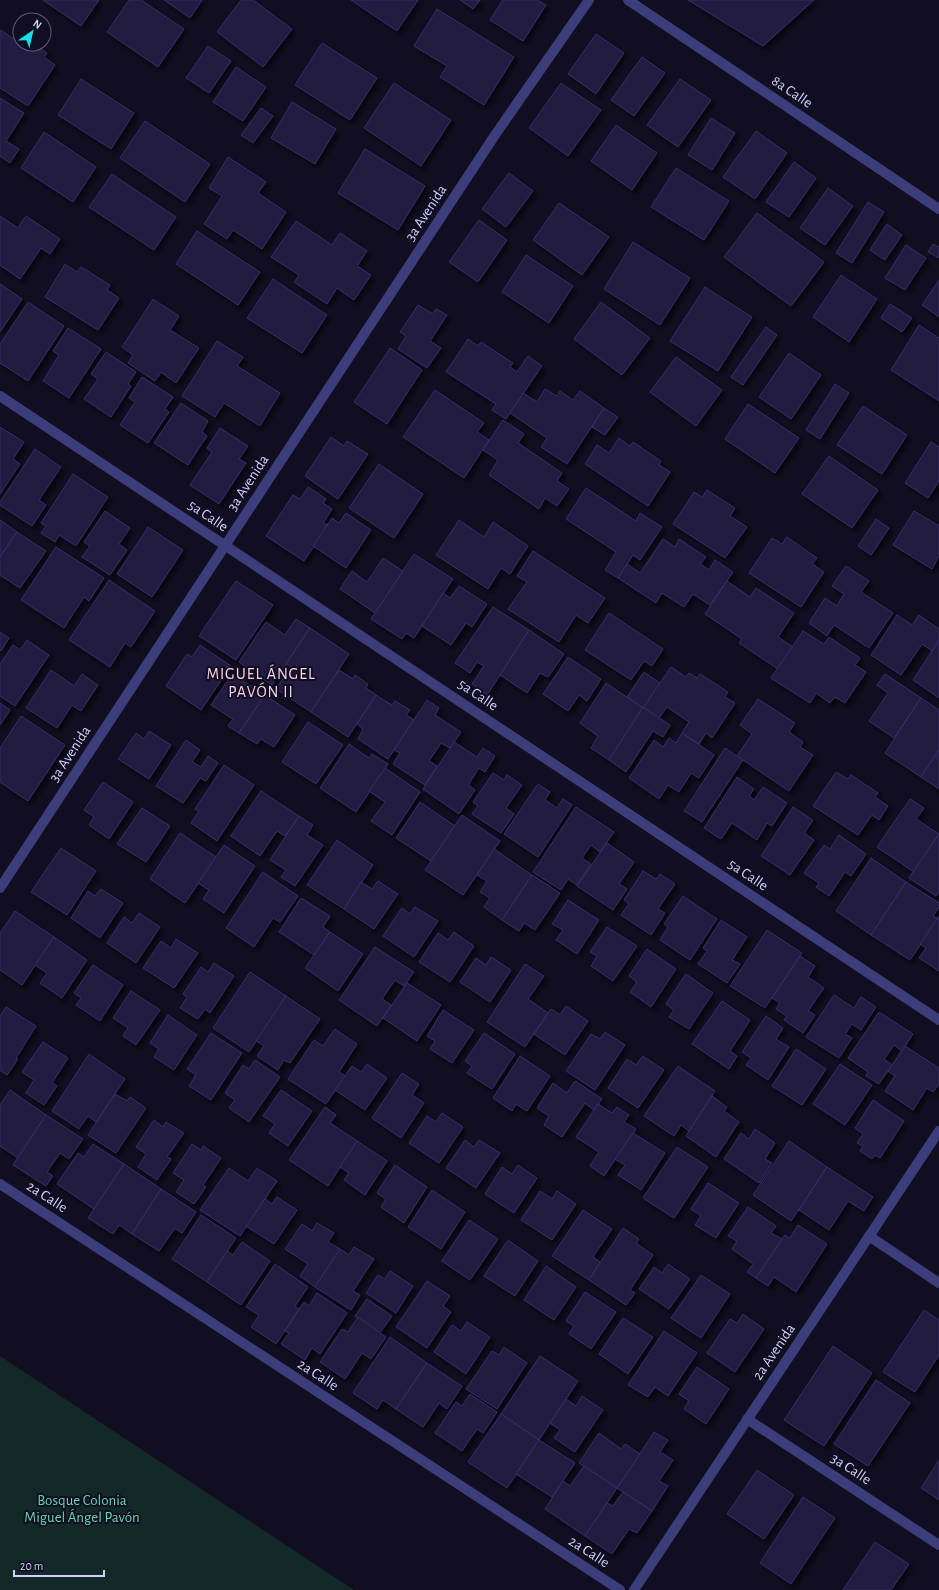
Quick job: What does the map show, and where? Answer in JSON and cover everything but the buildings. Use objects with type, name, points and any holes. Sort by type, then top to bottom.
[{"type":"street","name":"3a Avenida","points":[[0,888],[495,135],[589,0]]},
{"type":"street","name":"8a Calle","points":[[628,0],[939,209]]},
{"type":"street","name":"5a Calle","points":[[0,396],[939,1020]]},
{"type":"street","name":"2a Avenida","points":[[634,1590],[939,1130]]},
{"type":"street","name":"2a Calle","points":[[0,1184],[620,1590]]},
{"type":"street","points":[[869,1236],[939,1283]]},
{"type":"street","name":"3a Calle","points":[[747,1419],[939,1545]]},
{"type":"green space","name":"Bosque Colonia Miguel Ángel Pavón","points":[[0,1356],[354,1590],[0,1590]]},
{"type":"district","name":"MIGUEL ÁNGEL PAVÓN II","points":[[261,683]]}]
